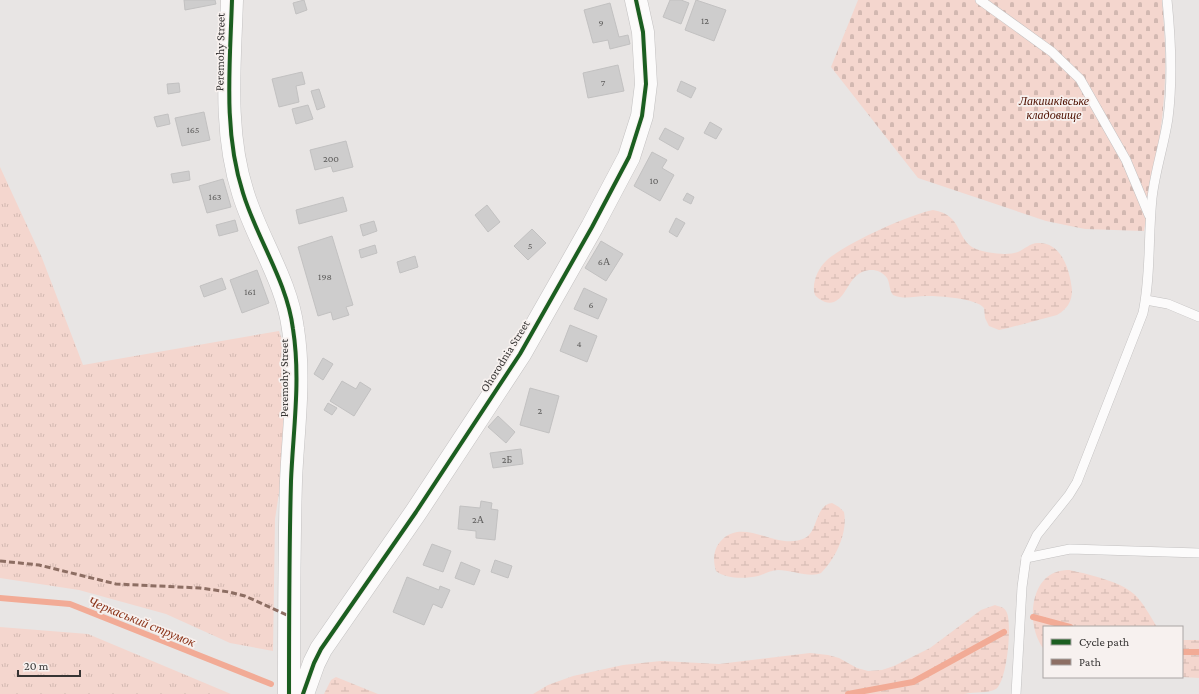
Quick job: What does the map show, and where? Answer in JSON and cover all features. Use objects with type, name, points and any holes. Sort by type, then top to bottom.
[{"type":"street","name":"Peremohy Street","points":[[232,0],[229,108],[234,160],[243,195],[252,220],[282,288],[291,316],[295,346],[296,381],[291,489],[289,694]]},
{"type":"street","name":"Ohorodnia Street","points":[[304,694],[314,663],[321,649],[416,512],[527,342],[629,158],[642,116],[646,84],[644,39],[636,0]]},
{"type":"lane","points":[[980,0],[1052,52],[1080,78],[1126,160],[1150,217]]},
{"type":"lane","points":[[1016,694],[1022,588],[1026,558],[1037,536],[1069,495],[1077,482],[1135,336],[1146,300],[1148,287],[1152,196],[1165,133],[1169,103],[1171,62],[1167,0]]},
{"type":"lane","points":[[1146,300],[1168,304],[1199,317]]},
{"type":"lane","points":[[1026,558],[1070,549],[1199,553]]},
{"type":"green space","name":"Лакишківське кладовище","points":[[858,0],[1162,0],[1165,57],[1164,95],[1160,134],[1144,231],[1085,229],[1046,221],[918,178],[831,67]]},
{"type":"green space","points":[[0,167],[42,258],[83,365],[279,331],[296,381],[275,519],[273,651],[230,643],[166,614],[79,590],[0,578]]},
{"type":"green space","points":[[933,210],[950,217],[955,222],[969,245],[976,249],[997,254],[1008,254],[1018,252],[1032,244],[1038,243],[1053,247],[1059,252],[1069,274],[1072,290],[1068,305],[1057,315],[999,330],[989,326],[985,318],[984,308],[973,302],[948,297],[927,296],[906,298],[893,295],[887,278],[884,274],[876,270],[867,270],[859,274],[855,277],[843,295],[831,303],[825,302],[815,295],[814,286],[818,272],[823,264],[835,254],[877,231],[908,218]]},
{"type":"green space","points":[[832,503],[844,512],[844,528],[840,544],[836,552],[821,573],[811,575],[778,570],[770,571],[758,576],[742,578],[725,576],[716,571],[714,560],[716,549],[720,542],[729,535],[739,532],[750,533],[783,541],[794,541],[805,538],[812,530],[822,508]]},
{"type":"green space","points":[[1069,570],[1103,579],[1128,589],[1140,601],[1156,626],[1043,626],[1043,647],[1038,639],[1034,626],[1034,600],[1039,588],[1046,579],[1056,572]]},
{"type":"green space","points":[[995,605],[1004,608],[1007,613],[1009,641],[1003,676],[1000,684],[993,691],[965,694],[533,694],[548,685],[573,676],[623,665],[661,661],[719,664],[810,653],[839,658],[857,668],[868,671],[882,670],[894,666],[930,648],[981,610]]},
{"type":"green space","points":[[0,627],[88,634],[231,694],[0,694]]},
{"type":"green space","points":[[1183,640],[1199,640],[1199,678],[1183,677]]},
{"type":"green space","points":[[336,677],[378,694],[324,694],[331,680]]},
{"type":"building","points":[[184,0],[215,0],[216,4],[185,10]]},
{"type":"building","points":[[304,0],[307,10],[296,14],[293,3]]},
{"type":"building","points":[[670,0],[681,0],[689,3],[681,24],[663,17]]},
{"type":"building","points":[[696,0],[726,10],[714,41],[685,30]]},
{"type":"building","points":[[610,3],[619,37],[628,35],[630,44],[610,49],[608,40],[593,43],[584,10]]},
{"type":"building","points":[[618,65],[624,91],[588,98],[583,73]]},
{"type":"building","points":[[302,72],[305,84],[296,86],[299,102],[279,107],[272,79]]},
{"type":"building","points":[[681,81],[696,88],[691,98],[677,91]]},
{"type":"building","points":[[179,83],[180,92],[168,94],[167,84]]},
{"type":"building","points":[[319,89],[325,107],[317,110],[311,91]]},
{"type":"building","points":[[308,105],[313,119],[296,124],[292,109]]},
{"type":"building","points":[[204,112],[210,140],[182,146],[175,118]]},
{"type":"building","points":[[168,114],[170,124],[157,127],[154,117]]},
{"type":"building","points":[[710,122],[722,129],[716,139],[704,133]]},
{"type":"building","points":[[665,128],[684,138],[678,150],[659,139]]},
{"type":"building","points":[[346,141],[353,167],[333,172],[331,166],[315,170],[310,150]]},
{"type":"building","points":[[652,152],[667,160],[662,168],[674,175],[660,201],[634,186]]},
{"type":"building","points":[[189,171],[190,180],[173,183],[171,174]]},
{"type":"building","points":[[223,179],[231,207],[207,213],[199,186]]},
{"type":"building","points":[[687,193],[694,197],[691,204],[683,200]]},
{"type":"building","points":[[343,197],[347,211],[299,224],[296,210]]},
{"type":"building","points":[[487,205],[500,222],[488,232],[475,215]]},
{"type":"building","points":[[676,218],[685,223],[677,237],[669,232]]},
{"type":"building","points":[[235,220],[238,231],[219,236],[216,225]]},
{"type":"building","points":[[374,221],[377,231],[363,236],[360,225]]},
{"type":"building","points":[[532,229],[546,243],[528,260],[514,246]]},
{"type":"building","points":[[332,236],[353,305],[346,307],[349,315],[333,320],[331,312],[318,316],[298,247]]},
{"type":"building","points":[[601,241],[623,254],[606,281],[585,268]]},
{"type":"building","points":[[375,245],[377,253],[361,258],[359,250]]},
{"type":"building","points":[[415,256],[418,267],[400,273],[397,262]]},
{"type":"building","points":[[257,270],[269,303],[242,313],[230,280]]},
{"type":"building","points":[[222,278],[226,289],[204,297],[200,286]]},
{"type":"building","points":[[584,288],[607,299],[598,319],[574,309]]},
{"type":"building","points":[[570,325],[597,336],[587,362],[560,351]]},
{"type":"building","points":[[323,358],[333,364],[323,380],[314,374]]},
{"type":"building","points":[[342,381],[356,389],[360,382],[371,389],[354,416],[330,401]]},
{"type":"building","points":[[530,388],[559,396],[549,433],[520,425]]},
{"type":"building","points":[[328,403],[337,408],[332,415],[324,410]]},
{"type":"building","points":[[498,416],[515,432],[506,443],[488,427]]},
{"type":"building","points":[[521,449],[523,464],[493,468],[490,453]]},
{"type":"building","points":[[481,501],[492,503],[491,509],[498,510],[495,540],[476,538],[476,531],[458,529],[460,506],[480,508]]},
{"type":"building","points":[[432,544],[451,551],[443,572],[423,565]]},
{"type":"building","points":[[495,560],[512,566],[508,578],[491,572]]},
{"type":"building","points":[[461,562],[480,570],[474,585],[455,578]]},
{"type":"building","points":[[407,577],[439,590],[440,586],[450,590],[442,608],[433,604],[424,625],[393,612]]},
{"type":"waterway","name":"Черкаський струмок","points":[[0,598],[70,604],[271,684]]},
{"type":"waterway","name":"Черкаський струмок","points":[[1033,617],[1066,626]]},
{"type":"waterway","name":"Черкаський струмок","points":[[848,694],[913,682],[1004,632]]},
{"type":"waterway","name":"Черкаський струмок","points":[[1183,652],[1199,652]]},
{"type":"marked path","points":[[0,561],[39,565],[116,584],[200,588],[229,592],[245,596],[289,616]]},
{"type":"cycle path","points":[[232,0],[229,98],[230,122],[237,170],[249,210],[285,294],[290,311],[295,348],[296,405],[291,481],[289,694]]},
{"type":"cycle path","points":[[303,694],[314,663],[321,649],[416,512],[520,354],[592,227],[629,157],[642,116],[646,84],[643,32],[636,0]]}]
